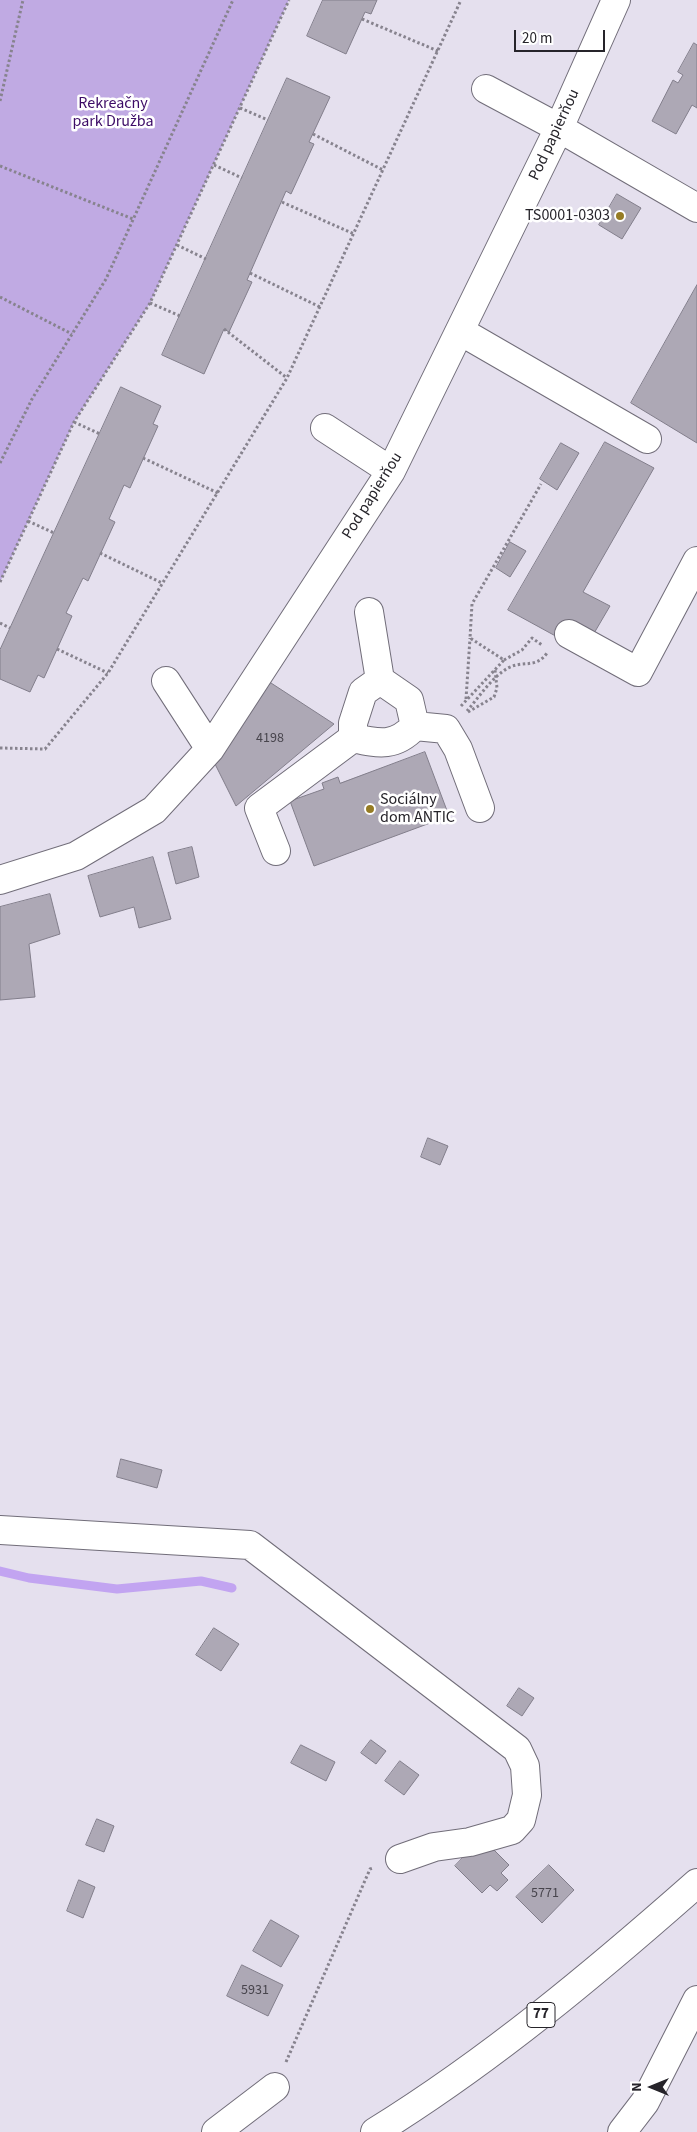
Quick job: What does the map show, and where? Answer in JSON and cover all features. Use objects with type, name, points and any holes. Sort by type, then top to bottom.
[{"type":"street","name":"Pod papierňou","points":[[0,880],[76,856],[154,810],[210,749],[391,471],[559,128],[616,0]]},
{"type":"street","points":[[486,89],[559,128],[697,208]]},
{"type":"street","points":[[460,331],[647,439]]},
{"type":"street","points":[[324,428],[391,471]]},
{"type":"street","points":[[569,634],[638,672],[697,561]]},
{"type":"street","points":[[369,612],[380,680],[408,700],[427,727]]},
{"type":"street","points":[[352,738],[353,723],[363,692],[380,680]]},
{"type":"street","points":[[166,681],[210,749]]},
{"type":"street","points":[[276,851],[259,808],[352,738],[377,743],[403,738],[427,727],[446,729],[458,749],[480,808]]},
{"type":"street","points":[[0,1530],[250,1545],[517,1749],[525,1766],[527,1795],[521,1820],[512,1830],[470,1842],[434,1847],[400,1859]]},
{"type":"street","name":"77","points":[[375,2132],[512,2038],[615,1956],[697,1884]]},
{"type":"street","points":[[622,2132],[645,2102],[697,2000]]},
{"type":"street","points":[[216,2132],[275,2087]]},
{"type":"path","points":[[0,101],[23,0]]},
{"type":"path","points":[[0,462],[32,399],[106,279],[233,0]]},
{"type":"path","points":[[0,582],[74,422],[150,303],[289,0]]},
{"type":"path","points":[[0,748],[45,749],[108,673],[287,378],[461,0]]},
{"type":"path","points":[[362,19],[438,52]]},
{"type":"path","points":[[240,108],[268,120]]},
{"type":"path","points":[[313,134],[383,170]]},
{"type":"path","points":[[214,165],[242,178]]},
{"type":"path","points":[[0,166],[133,219]]},
{"type":"path","points":[[282,202],[354,234]]},
{"type":"path","points":[[177,245],[206,259]]},
{"type":"path","points":[[250,273],[320,307]]},
{"type":"path","points":[[0,297],[72,334]]},
{"type":"path","points":[[150,303],[180,316]]},
{"type":"path","points":[[224,329],[287,378]]},
{"type":"path","points":[[74,422],[100,434]]},
{"type":"path","points":[[143,458],[218,493]]},
{"type":"path","points":[[466,700],[472,604],[541,484]]},
{"type":"path","points":[[28,521],[54,533]]},
{"type":"path","points":[[100,553],[162,583]]},
{"type":"path","points":[[0,623],[10,628]]},
{"type":"path","points":[[470,638],[504,660]]},
{"type":"path","points":[[427,727],[466,700],[504,660],[522,650],[532,638],[548,651],[535,664],[508,668],[497,678],[490,685],[465,714],[494,697],[497,688],[497,678],[495,670]]},
{"type":"path","points":[[57,648],[108,673]]},
{"type":"path","points":[[275,2087],[370,1869],[400,1859]]},
{"type":"green space","name":"Rekreačny park Družba","points":[[0,0],[289,0],[150,303],[74,422],[0,582]]},
{"type":"building","points":[[323,0],[377,0],[371,14],[365,12],[346,54],[307,36]]},
{"type":"building","points":[[694,43],[697,45],[697,108],[692,105],[676,134],[652,121],[673,80],[678,83],[683,75],[678,72]]},
{"type":"building","points":[[287,78],[330,97],[309,142],[314,144],[291,194],[286,191],[247,280],[252,282],[229,332],[224,329],[204,374],[162,355]]},
{"type":"building","name":"TS0001-0303","points":[[617,194],[641,208],[622,239],[599,225]]},
{"type":"building","points":[[697,285],[697,443],[631,403]]},
{"type":"building","points":[[121,387],[161,406],[153,424],[158,426],[130,488],[124,485],[109,519],[115,522],[88,581],[83,578],[66,613],[72,616],[44,678],[38,675],[30,692],[0,679],[0,650]]},
{"type":"building","points":[[605,442],[654,468],[583,592],[610,606],[593,635],[561,639],[508,610]]},
{"type":"building","points":[[561,443],[579,453],[557,490],[540,479]]},
{"type":"building","points":[[510,542],[526,551],[510,577],[496,568]]},
{"type":"building","points":[[271,683],[334,724],[236,806],[210,754]]},
{"type":"building","name":"Sociálny dom ANTIC","points":[[425,752],[449,816],[314,866],[290,801],[324,789],[322,783],[338,777],[340,783]]},
{"type":"building","points":[[192,847],[199,877],[176,884],[168,853]]},
{"type":"building","points":[[153,857],[171,919],[139,928],[134,907],[100,917],[88,876]]},
{"type":"building","points":[[50,894],[60,934],[29,944],[35,997],[0,1000],[0,907]]},
{"type":"building","points":[[428,1138],[448,1146],[440,1165],[421,1157]]},
{"type":"building","points":[[121,1459],[162,1470],[157,1488],[117,1477]]},
{"type":"building","points":[[214,1628],[239,1644],[221,1671],[196,1655]]},
{"type":"building","points":[[519,1688],[534,1698],[522,1716],[507,1706]]},
{"type":"building","points":[[371,1740],[386,1751],[376,1764],[361,1753]]},
{"type":"building","points":[[301,1745],[335,1762],[326,1781],[291,1763]]},
{"type":"building","points":[[400,1761],[419,1775],[404,1795],[385,1781]]},
{"type":"building","points":[[97,1819],[114,1826],[104,1852],[86,1845]]},
{"type":"building","points":[[482,1838],[509,1865],[501,1873],[508,1880],[497,1891],[490,1885],[482,1893],[455,1866]]},
{"type":"building","points":[[549,1865],[574,1890],[542,1923],[516,1897]]},
{"type":"building","points":[[79,1880],[95,1887],[83,1918],[67,1911]]},
{"type":"building","points":[[271,1920],[299,1936],[281,1967],[253,1951]]},
{"type":"building","points":[[242,1965],[283,1985],[268,2016],[227,1996]]},
{"type":"waterway","points":[[0,1571],[29,1578],[117,1589],[201,1581],[232,1588]]},
{"type":"place","name":"TS0001-0303","points":[[620,216]]},
{"type":"place","name":"Sociálny dom ANTIC","points":[[370,809]]}]
